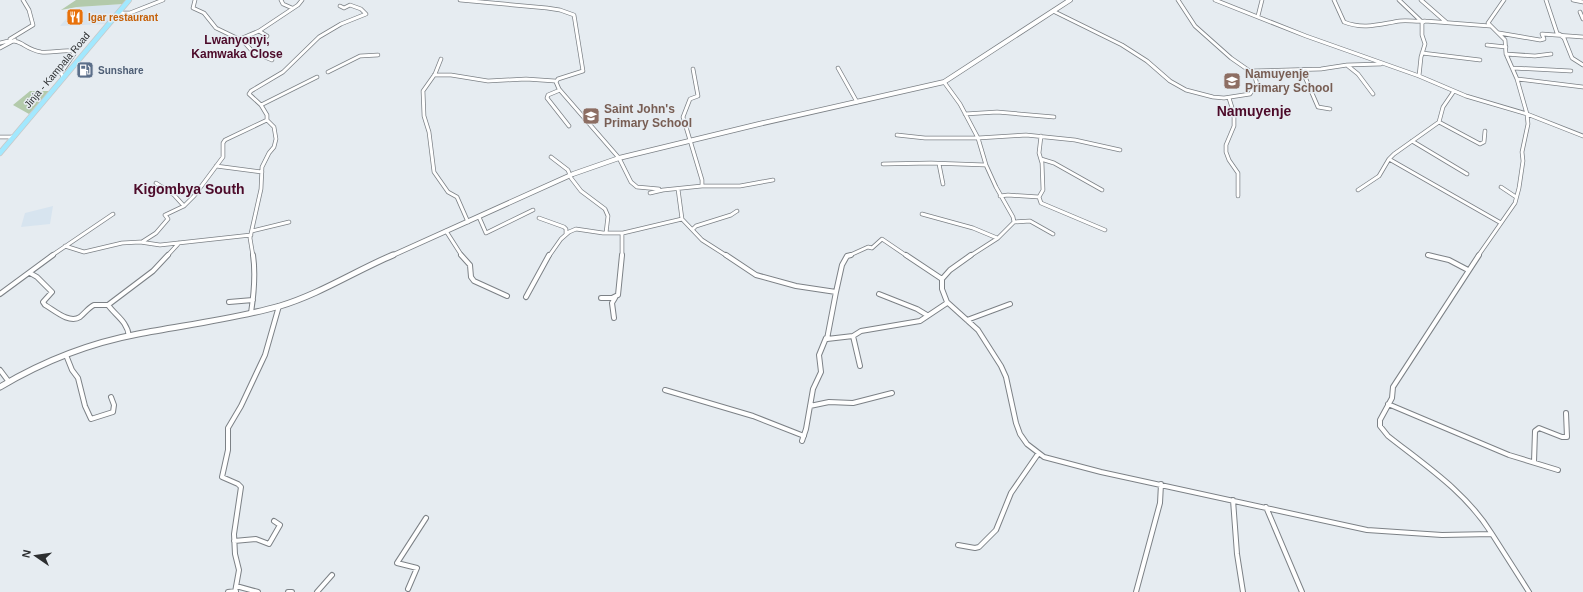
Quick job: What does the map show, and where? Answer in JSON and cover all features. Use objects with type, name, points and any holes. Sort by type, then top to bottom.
[{"type":"highway","name":"Jinja - Kampala Road","points":[[0,153],[129,0]]},
{"type":"street","points":[[0,43],[33,25],[29,10],[23,0]]},
{"type":"street","points":[[118,13],[130,13],[163,0]]},
{"type":"street","points":[[195,0],[193,8],[204,13],[216,28],[240,39],[247,44],[253,52],[272,60]]},
{"type":"street","points":[[281,0],[282,4],[292,8]]},
{"type":"street","points":[[240,39],[258,31],[298,5],[302,0]]},
{"type":"street","points":[[434,75],[451,75],[488,81],[526,79],[556,81],[583,71],[574,15],[560,10],[513,4],[460,0]]},
{"type":"street","points":[[512,0],[513,4]]},
{"type":"street","points":[[0,387],[66,355],[108,341],[129,336],[216,322],[279,306],[310,296],[379,261],[569,176],[619,158],[944,82],[984,58],[1070,0]]},
{"type":"street","points":[[1054,11],[1074,23],[1122,45],[1147,61],[1170,81],[1186,90],[1213,97],[1229,98],[1250,94],[1255,88],[1257,80],[1250,71],[1231,58],[1195,26],[1178,0]]},
{"type":"street","points":[[1215,0],[1306,36],[1419,76],[1454,91],[1527,114],[1583,136]]},
{"type":"street","points":[[1258,16],[1262,0]]},
{"type":"street","points":[[1334,0],[1334,4],[1344,22],[1356,26],[1382,26],[1396,22],[1421,21],[1490,26],[1505,40],[1506,54],[1517,79],[1527,114],[1528,128],[1522,152],[1523,161],[1515,203],[1468,270],[1393,387],[1392,398],[1380,420],[1380,426],[1382,431],[1456,491],[1481,515],[1529,592]]},
{"type":"street","points":[[1399,0],[1421,21]]},
{"type":"street","points":[[1421,0],[1446,22]]},
{"type":"street","points":[[1490,26],[1488,23],[1490,19],[1504,0]]},
{"type":"street","points":[[1546,0],[1557,33],[1564,38],[1572,58],[1583,65]]},
{"type":"street","points":[[1573,0],[1583,2]]},
{"type":"street","points":[[267,120],[267,115],[261,105],[249,94],[249,92],[283,72],[319,37],[341,24],[366,14],[361,9],[350,5],[344,8],[340,6]]},
{"type":"street","points":[[1580,12],[1583,19]]},
{"type":"street","points":[[1419,76],[1422,53],[1425,44],[1422,35],[1422,23],[1425,21]]},
{"type":"street","points":[[258,31],[267,36],[266,37]]},
{"type":"street","points":[[1497,32],[1540,40],[1544,39],[1542,34],[1583,37]]},
{"type":"street","points":[[10,38],[31,49],[39,51],[72,51],[74,54],[73,58],[61,73],[63,77]]},
{"type":"street","points":[[0,48],[15,40]]},
{"type":"street","points":[[1487,45],[1506,47]]},
{"type":"street","points":[[1422,53],[1480,60]]},
{"type":"street","points":[[1506,54],[1535,56],[1551,54]]},
{"type":"street","points":[[328,72],[360,56],[378,55]]},
{"type":"street","points":[[441,59],[434,75],[422,95],[424,103],[424,116],[430,132],[434,172],[448,192],[457,198],[468,222]]},
{"type":"street","points":[[1250,71],[1302,70],[1374,63],[1387,64]]},
{"type":"street","points":[[1347,65],[1358,74],[1373,94]]},
{"type":"street","points":[[838,68],[857,102]]},
{"type":"street","points":[[1513,68],[1571,71]]},
{"type":"street","points":[[693,69],[698,96],[690,99],[683,116],[689,141],[702,178],[702,186]]},
{"type":"street","points":[[1302,70],[1318,107],[1330,109]]},
{"type":"street","points":[[261,105],[317,77]]},
{"type":"street","points":[[1517,79],[1583,87]]},
{"type":"street","points":[[556,81],[560,90],[619,158],[631,182],[637,187],[678,189],[702,186],[740,186],[773,180]]},
{"type":"street","points":[[944,82],[960,104],[978,138],[986,165],[1000,196],[1013,217],[1014,222]]},
{"type":"street","points":[[560,90],[548,95],[547,98],[569,126]]},
{"type":"street","points":[[1358,190],[1380,176],[1389,160],[1412,141],[1439,122],[1443,107],[1454,91]]},
{"type":"street","points":[[1229,98],[1234,114],[1234,126],[1226,145],[1226,152],[1229,160],[1238,172],[1238,196]]},
{"type":"street","points":[[965,114],[976,112],[1008,113],[1054,117]]},
{"type":"street","points":[[142,242],[156,233],[168,219],[165,215],[184,206],[194,196],[223,157],[223,143],[225,140],[267,120]]},
{"type":"street","points":[[251,313],[255,270],[251,233],[261,189],[262,172],[265,160],[275,143],[275,129],[272,123],[267,120]]},
{"type":"street","points":[[1439,122],[1480,144],[1484,142],[1485,131]]},
{"type":"street","points":[[897,135],[924,138],[978,138],[1026,135],[1042,136],[1075,140],[1120,150]]},
{"type":"street","points":[[1042,136],[1039,153],[1041,159],[1043,190],[1039,197],[1041,204],[1105,230]]},
{"type":"street","points":[[0,137],[13,137]]},
{"type":"street","points":[[1412,141],[1467,174]]},
{"type":"street","points":[[551,157],[568,170],[569,176],[574,184],[606,211],[608,217],[606,233]]},
{"type":"street","points":[[1041,159],[1054,163],[1102,190]]},
{"type":"street","points":[[1389,160],[1501,223]]},
{"type":"street","points":[[883,164],[986,165]]},
{"type":"street","points":[[939,164],[943,184]]},
{"type":"street","points":[[216,166],[262,172]]},
{"type":"street","points":[[156,183],[174,195],[184,206]]},
{"type":"street","points":[[1502,187],[1516,197]]},
{"type":"street","points":[[650,192],[659,189]]},
{"type":"street","points":[[678,189],[682,219],[702,240],[756,275],[796,286],[836,292]]},
{"type":"street","points":[[1000,196],[1008,195],[1039,197]]},
{"type":"street","points":[[479,217],[484,231],[486,232],[533,210]]},
{"type":"street","points":[[692,229],[696,226],[731,215],[737,211]]},
{"type":"street","points":[[0,294],[65,246],[113,214]]},
{"type":"street","points":[[922,214],[973,228],[997,238]]},
{"type":"street","points":[[539,218],[564,227],[566,229],[566,234]]},
{"type":"street","points":[[526,297],[554,248],[566,234],[576,229],[606,233],[622,233],[663,225],[682,219]]},
{"type":"street","points":[[65,246],[84,252],[113,245],[142,242],[160,245],[179,243],[251,233],[289,222]]},
{"type":"street","points":[[1014,222],[1030,222],[1053,234]]},
{"type":"street","points":[[1014,222],[997,238],[948,271],[942,279],[942,290],[947,303],[978,331],[1001,367],[1006,377],[1018,430],[1022,438],[1038,454],[1084,468],[1367,530],[1442,535],[1492,534]]},
{"type":"street","points":[[446,231],[458,251],[470,265],[471,277],[474,280],[507,296]]},
{"type":"street","points":[[614,318],[612,303],[618,295],[621,273],[622,233]]},
{"type":"street","points":[[802,441],[813,389],[821,372],[819,354],[826,338],[842,265],[847,256],[864,248],[872,248],[882,239],[942,279]]},
{"type":"street","points":[[108,305],[153,271],[179,243]]},
{"type":"street","points":[[1428,255],[1449,260],[1468,270]]},
{"type":"street","points":[[30,273],[40,277],[43,283],[52,292],[43,302],[45,305],[71,319],[77,318],[94,304],[98,303],[108,305],[122,318],[129,330],[129,336]]},
{"type":"street","points":[[879,294],[906,304],[927,315]]},
{"type":"street","points":[[601,298],[615,298]]},
{"type":"street","points":[[229,302],[253,300]]},
{"type":"street","points":[[826,338],[832,340],[853,336],[861,331],[920,321],[947,303]]},
{"type":"street","points":[[967,320],[1010,304]]},
{"type":"street","points":[[236,589],[239,570],[234,541],[241,487],[238,484],[222,477],[228,450],[228,428],[241,406],[265,355],[279,306]]},
{"type":"street","points":[[853,336],[860,366]]},
{"type":"street","points":[[66,355],[72,370],[78,378],[85,406],[91,419],[112,413],[114,409],[111,397]]},
{"type":"street","points":[[0,370],[9,382]]},
{"type":"street","points":[[665,390],[753,416],[804,436]]},
{"type":"street","points":[[810,406],[829,402],[853,403],[892,394]]},
{"type":"street","points":[[1388,404],[1509,455],[1558,470]]},
{"type":"street","points":[[1534,462],[1535,431],[1538,428],[1562,437],[1567,437],[1566,413]]},
{"type":"street","points":[[958,545],[972,548],[980,547],[996,530],[1011,493],[1038,454]]},
{"type":"street","points":[[1136,592],[1160,503],[1161,484]]},
{"type":"street","points":[[1233,500],[1237,554],[1243,592]]},
{"type":"street","points":[[1266,507],[1302,592]]},
{"type":"street","points":[[408,589],[417,571],[416,568],[397,563],[426,518]]},
{"type":"street","points":[[234,541],[256,539],[269,544],[280,525],[274,521]]},
{"type":"street","points":[[318,592],[332,575]]},
{"type":"street","points":[[228,592],[236,589],[258,592]]},
{"type":"shaded area","points":[[123,4],[106,24],[60,26],[77,7]]},
{"type":"shaded area","points":[[53,206],[50,224],[21,227],[25,213]]},
{"type":"green space","points":[[76,0],[126,0],[123,4],[77,7],[61,10]]},
{"type":"green space","points":[[30,91],[49,91],[29,114],[13,105]]},
{"type":"place","name":"Igar restaurant","points":[[75,17]]},
{"type":"place","name":"Sunshare","points":[[85,70]]},
{"type":"place","name":"Namuyenje Primary School","points":[[1232,81]]},
{"type":"place","name":"Saint John's Primary School","points":[[591,116]]},
{"type":"district","name":"Lwanyonyi, Kamwaka Close","points":[[237,47]]},
{"type":"district","name":"Namuyenje","points":[[1254,111]]},
{"type":"district","name":"Kigombya South","points":[[189,189]]}]
